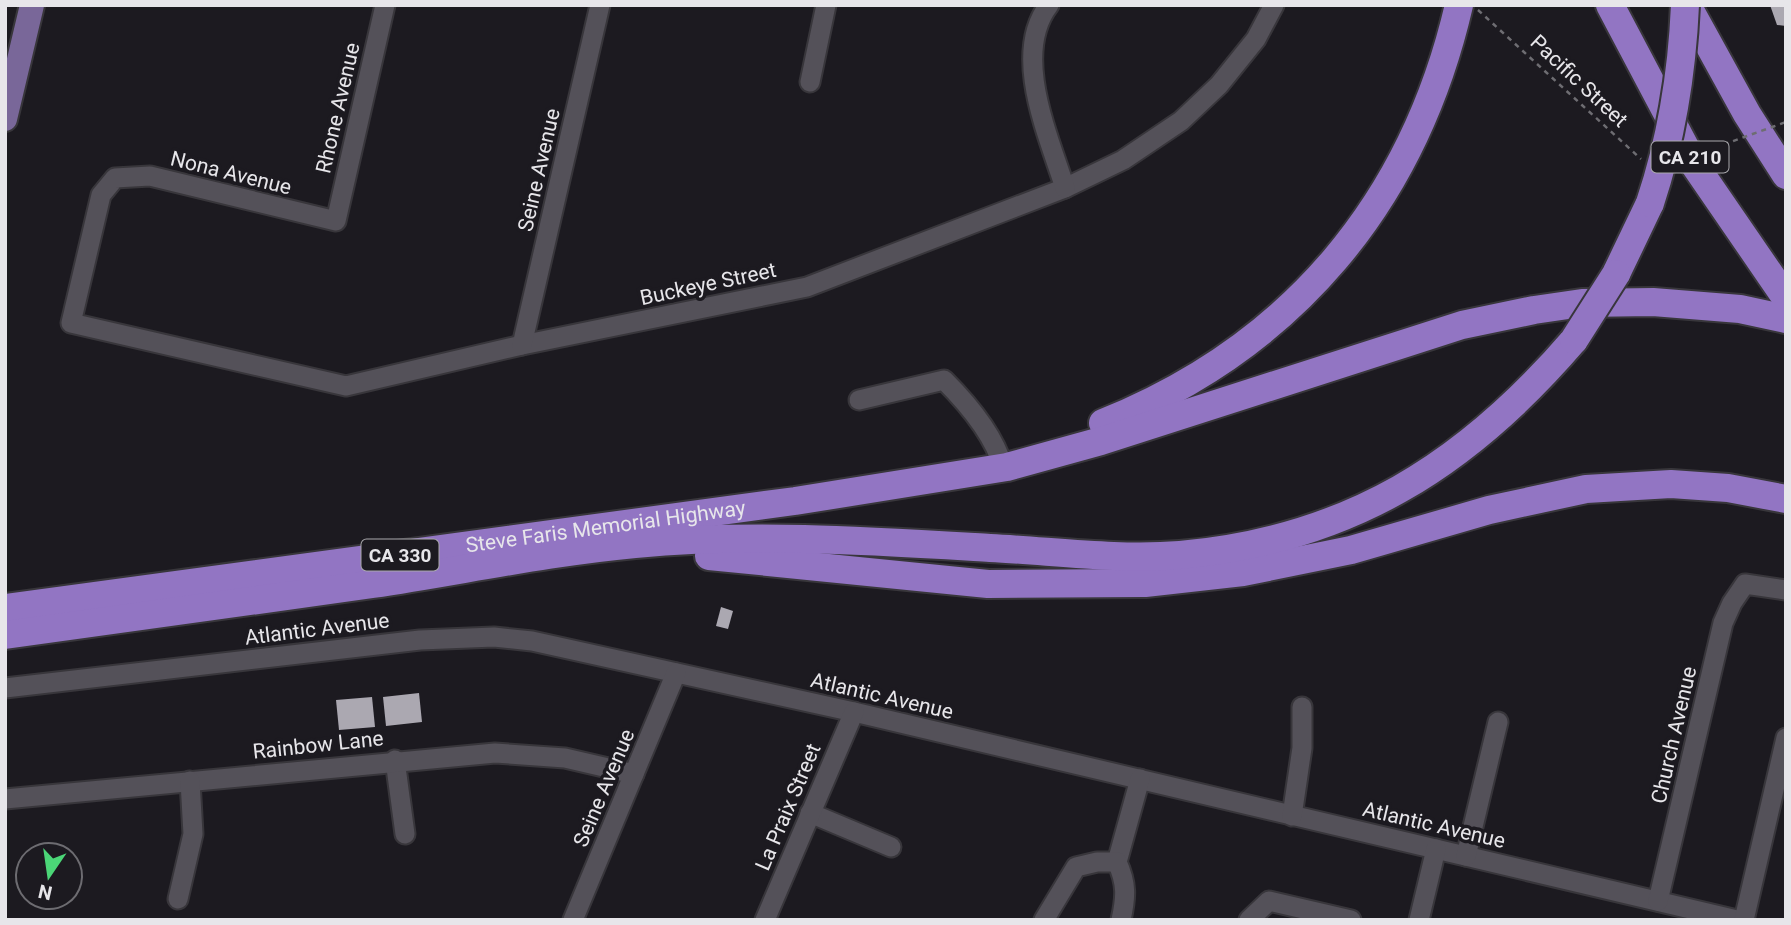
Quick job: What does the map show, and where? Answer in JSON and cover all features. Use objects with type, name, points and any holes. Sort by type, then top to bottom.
[{"type":"highway","points":[[1001,461],[1154,401],[1215,367],[1295,303],[1349,245],[1399,168],[1432,100],[1459,5]]},
{"type":"highway","name":"CA 210","points":[[1610,5],[1694,164],[1786,298]]},
{"type":"highway","points":[[351,587],[632,544],[676,542],[853,542],[1104,555],[1177,555],[1235,548],[1306,531],[1375,503],[1421,478],[1464,449],[1511,409],[1574,340],[1616,274],[1650,203],[1665,159],[1676,111],[1686,5]]},
{"type":"highway","name":"CA 210","points":[[1686,5],[1747,114],[1786,175]]},
{"type":"highway","points":[[1001,461],[1101,441],[1462,326],[1534,310],[1582,303],[1653,302],[1740,309],[1786,318]]},
{"type":"highway","name":"Steve Faris Memorial Highway","points":[[5,608],[689,516],[913,481],[1001,461]]},
{"type":"highway","points":[[351,587],[632,554],[732,558],[988,584],[1145,583],[1243,572],[1351,550],[1489,510],[1586,489],[1671,484],[1728,488],[1786,499]]},
{"type":"highway","name":"CA 330","points":[[5,635],[351,587]]},
{"type":"main road","points":[[5,119],[32,5]]},
{"type":"street","name":"Rhone Avenue","points":[[336,222],[385,5]]},
{"type":"street","name":"Seine Avenue","points":[[522,345],[600,5]]},
{"type":"street","points":[[810,82],[826,5]]},
{"type":"street","points":[[1049,5],[1037,35],[1033,60],[1034,80],[1037,100],[1065,188]]},
{"type":"street","name":"Buckeye Street","points":[[71,323],[346,386],[522,345],[807,287],[1065,188],[1133,154],[1202,103],[1239,62],[1274,5]]},
{"type":"street","name":"Nona Avenue","points":[[71,323],[101,195],[114,178],[150,176],[336,222]]},
{"type":"street","points":[[859,400],[944,380],[964,400],[1001,461]]},
{"type":"street","name":"Church Avenue","points":[[1658,901],[1723,623],[1731,603],[1745,584],[1786,590]]},
{"type":"street","name":"Atlantic Avenue","points":[[5,688],[457,638],[531,641],[854,712],[1737,920]]},
{"type":"street","name":"Seine Avenue","points":[[573,920],[677,673]]},
{"type":"street","points":[[1292,816],[1302,748],[1302,707]]},
{"type":"street","name":"La Praix Street","points":[[765,920],[854,712]]},
{"type":"street","points":[[1466,856],[1498,722]]},
{"type":"street","points":[[1744,920],[1786,738]]},
{"type":"street","name":"Rainbow Lane","points":[[5,799],[395,760],[495,753],[565,758],[634,774]]},
{"type":"street","points":[[395,760],[405,834]]},
{"type":"street","points":[[1121,920],[1127,894],[1117,862],[1140,779]]},
{"type":"street","points":[[178,899],[193,834],[190,781]]},
{"type":"street","points":[[810,813],[891,847]]},
{"type":"street","points":[[1419,920],[1436,849]]},
{"type":"street","points":[[1044,920],[1076,867],[1117,862]]},
{"type":"street","points":[[1249,920],[1269,901],[1352,920]]},
{"type":"path","name":"Pacific Street","points":[[1473,5],[1643,161]]},
{"type":"path","points":[[1676,162],[1786,122]]},
{"type":"building","points":[[1770,5],[1786,5],[1786,26],[1777,25]]},
{"type":"building","points":[[721,607],[733,611],[728,629],[716,626]]},
{"type":"building","points":[[419,693],[422,722],[386,726],[383,697]]},
{"type":"building","points":[[372,697],[375,727],[339,730],[336,700]]}]
